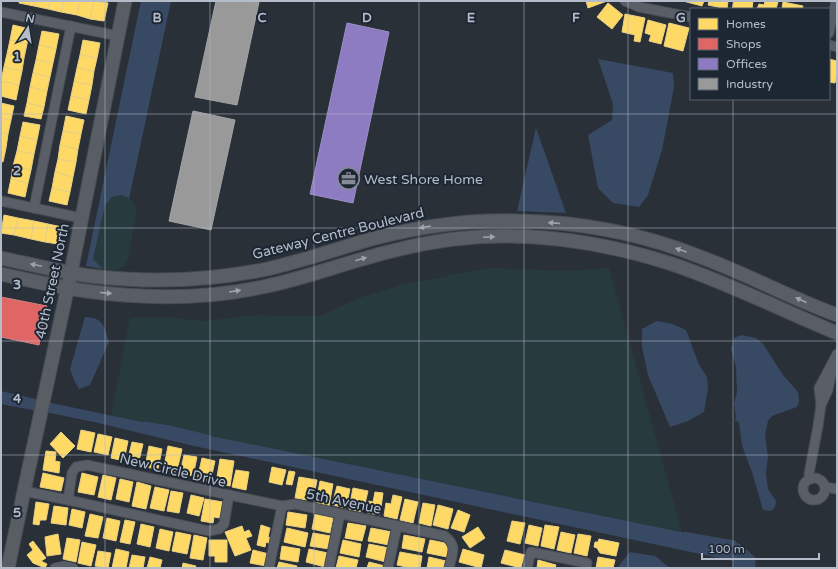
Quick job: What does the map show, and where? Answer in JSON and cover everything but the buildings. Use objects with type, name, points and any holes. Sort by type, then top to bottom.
[{"type":"street","name":"40th Street North","points":[[8,568],[71,272],[125,1]]},
{"type":"street","points":[[625,1],[639,7],[690,17]]},
{"type":"street","points":[[830,28],[836,1]]},
{"type":"street","points":[[1,12],[118,36]]},
{"type":"street","points":[[34,208],[71,26]]},
{"type":"street","points":[[1,201],[81,218]]},
{"type":"street","name":"Gateway Centre Boulevard","points":[[1,258],[88,275],[142,280],[207,278],[249,272],[296,261],[412,229],[444,224],[520,220],[603,229],[670,246],[699,256],[837,315]]},
{"type":"street","points":[[1,274],[67,288],[119,294],[150,296],[223,293],[267,286],[392,250],[432,243],[468,238],[502,236],[568,240],[633,252],[671,264],[709,278],[837,332]]},
{"type":"street","points":[[249,272],[253,288]]},
{"type":"street","points":[[811,479],[809,474],[818,426],[820,405],[818,388],[835,358]]},
{"type":"street","name":"New Circle Drive","points":[[24,491],[209,531],[219,529],[224,524],[229,495],[87,465],[76,467],[72,473],[68,500]]},
{"type":"street","points":[[811,479],[820,480],[825,487],[824,495],[814,500],[807,497],[805,494],[805,484],[811,479]]},
{"type":"street","points":[[825,487],[837,489]]},
{"type":"street","name":"5th Avenue","points":[[229,495],[282,506],[295,504],[445,536],[452,541],[453,548],[449,568]]},
{"type":"street","points":[[269,568],[282,506]]},
{"type":"street","points":[[329,568],[340,514]]},
{"type":"street","points":[[388,568],[397,526]]},
{"type":"street","points":[[527,568],[531,552],[587,563],[586,568]]},
{"type":"street","points":[[55,568],[64,566],[73,568]]},
{"type":"green space","points":[[122,195],[133,201],[137,210],[128,259],[125,265],[115,271],[103,269],[93,259],[105,205],[112,197]]},
{"type":"green space","points":[[487,268],[570,271],[609,268],[682,532],[111,416],[130,318],[164,317],[205,321],[255,315],[319,316],[362,297],[401,285]]},
{"type":"water","points":[[141,1],[171,1],[129,199],[122,195],[112,197],[105,205],[93,259],[103,269],[86,266]]},
{"type":"water","points":[[598,59],[673,73],[674,87],[662,150],[648,195],[639,207],[613,203],[598,188],[588,135],[612,120],[613,104]]},
{"type":"water","points":[[536,128],[566,213],[517,211]]},
{"type":"water","points":[[85,317],[100,321],[104,327],[109,342],[90,385],[79,389],[70,369]]},
{"type":"water","points":[[657,321],[672,324],[686,330],[699,365],[707,377],[708,388],[704,412],[688,421],[670,427],[648,375],[642,347],[642,329]]},
{"type":"water","points":[[741,335],[756,338],[763,344],[783,375],[798,392],[799,401],[797,407],[772,416],[768,421],[765,434],[768,457],[766,473],[768,489],[776,501],[775,507],[771,511],[763,510],[753,475],[742,445],[739,423],[735,420],[736,416],[734,404],[737,392],[736,367],[731,349],[734,338]]},
{"type":"water","points":[[1,391],[39,400],[37,411],[1,404]]},
{"type":"water","points":[[47,402],[740,544],[756,558],[755,568],[732,568],[733,561],[194,446],[45,412]]},
{"type":"water","points":[[630,552],[655,556],[670,568],[617,568]]},
{"type":"waterway","points":[[145,423],[171,427],[208,436]]},
{"type":"waterway","points":[[685,533],[735,542],[736,544]]},
{"type":"place","name":"West Shore Home","points":[[349,179]]}]
